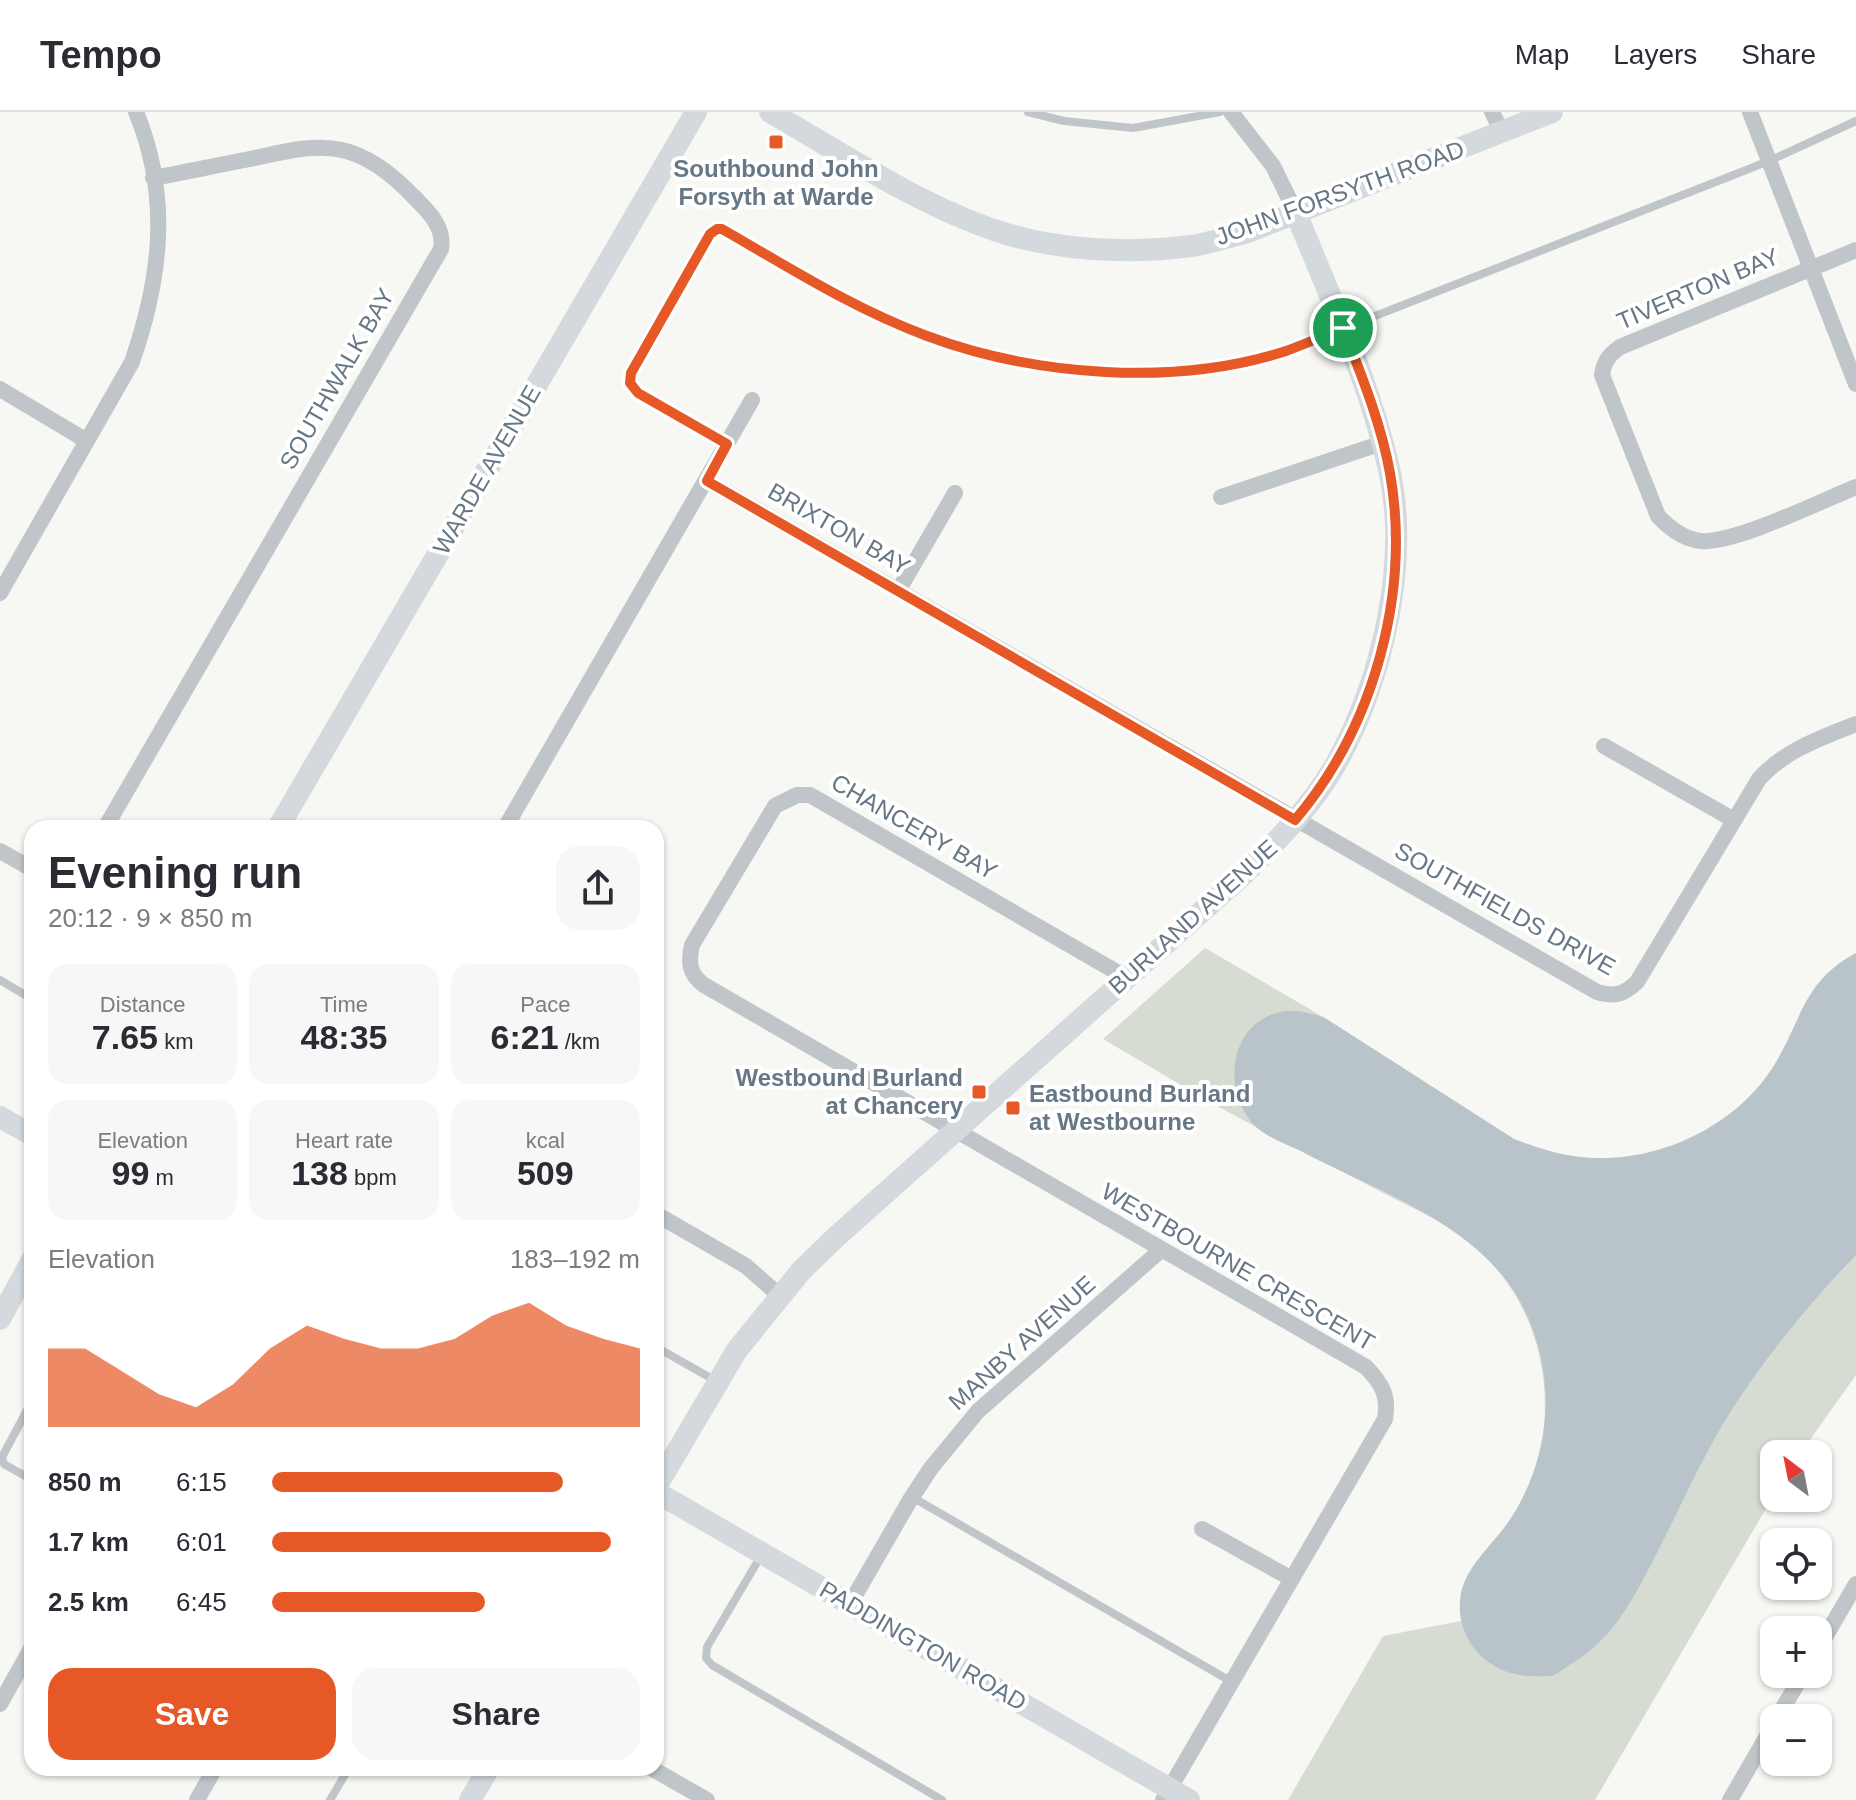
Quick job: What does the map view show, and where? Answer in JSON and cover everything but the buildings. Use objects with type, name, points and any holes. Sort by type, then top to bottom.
[{"type":"street","points":[[0,593],[132,362],[144,327],[158,255],[160,219],[136,112]]},
{"type":"street","name":"WARDE AVENUE","points":[[283,820],[696,112]]},
{"type":"street","name":"JOHN FORSYTH ROAD","points":[[770,112],[947,211],[999,232],[1058,245],[1140,249],[1193,245],[1245,233],[1497,122],[1552,112]]},
{"type":"street","points":[[1231,112],[1273,166],[1296,213]]},
{"type":"street","points":[[1750,112],[1856,384]]},
{"type":"street","name":"SOUTHWALK BAY","points":[[110,820],[441,249],[443,239],[427,210],[400,182],[343,150],[301,149],[153,178]]},
{"type":"street","name":"BURLAND AVENUE","points":[[664,1476],[716,1382],[780,1296],[836,1237],[1244,874],[1295,820],[1336,764],[1354,727],[1383,647],[1395,564],[1390,473],[1358,365],[1296,213]]},
{"type":"street","points":[[1810,268],[1856,250]]},
{"type":"street","name":"TIVERTON BAY","points":[[1810,268],[1620,347],[1610,354],[1602,375],[1658,516],[1670,529],[1685,536],[1702,541],[1739,535],[1856,487]]},
{"type":"street","points":[[0,389],[87,441]]},
{"type":"street","points":[[510,820],[752,400]]},
{"type":"street","points":[[1221,497],[1382,443]]},
{"type":"street","name":"BRIXTON BAY","points":[[707,481],[1295,820]]},
{"type":"street","points":[[898,591],[955,493]]},
{"type":"street","name":"SOUTHFIELDS DRIVE","points":[[1295,820],[1597,992],[1611,996],[1621,994],[1637,982],[1759,779],[1772,765],[1805,745],[1856,724]]},
{"type":"street","points":[[1604,746],[1734,820]]},
{"type":"street","name":"CHANCERY BAY","points":[[956,1131],[696,979],[689,959],[692,945],[775,806],[797,795],[810,795],[821,800],[1127,978]]},
{"type":"street","points":[[0,851],[24,864]]},
{"type":"street","points":[[0,1117],[24,1130]]},
{"type":"street","name":"WESTBOURNE CRESCENT","points":[[956,1131],[1366,1367],[1386,1394],[1385,1419],[1232,1682],[1174,1796]]},
{"type":"street","points":[[664,1219],[746,1266],[780,1296]]},
{"type":"street","name":"MANBY AVENUE","points":[[850,1604],[931,1468],[978,1411],[1161,1250]]},
{"type":"street","points":[[0,1319],[24,1275]]},
{"type":"street","name":"PADDINGTON ROAD","points":[[664,1495],[1174,1796]]},
{"type":"street","points":[[1202,1529],[1292,1579]]},
{"type":"street","points":[[1832,1625],[1856,1584]]},
{"type":"street","points":[[0,1704],[24,1661]]},
{"type":"street","points":[[1730,1800],[1760,1748]]},
{"type":"street","points":[[664,1775],[707,1800]]},
{"type":"street","points":[[197,1800],[210,1776]]},
{"type":"street","points":[[470,1800],[484,1776]]},
{"type":"lane","points":[[1028,112],[1064,121],[1133,128],[1220,112]]},
{"type":"lane","points":[[727,444],[638,393],[630,383],[638,359],[710,234],[717,229],[722,229],[835,294],[927,336],[994,356],[1042,365],[1153,373],[1286,351],[1769,161],[1856,121]]},
{"type":"lane","points":[[0,980],[24,994]]},
{"type":"lane","points":[[664,1352],[716,1382]]},
{"type":"lane","points":[[24,1416],[2,1457],[4,1464],[24,1475]]},
{"type":"lane","points":[[912,1497],[1232,1682]]},
{"type":"lane","points":[[763,1554],[707,1647],[706,1658],[712,1665],[942,1800]]},
{"type":"lane","points":[[330,1800],[344,1776]]},
{"type":"shaded area","points":[[1205,948],[1325,1018],[1514,1139],[1573,1156],[1631,1156],[1687,1139],[1737,1108],[1775,1064],[1815,988],[1839,964],[1856,953],[1856,1375],[1810,1440],[1760,1440],[1760,1512],[1764,1512],[1595,1800],[1288,1800],[1383,1636],[1461,1621],[1460,1604],[1469,1575],[1516,1511],[1535,1470],[1545,1415],[1540,1358],[1521,1305],[1506,1281],[1465,1239],[1429,1216],[1237,1117],[1103,1039]]},
{"type":"shaded area","points":[[1856,953],[1856,1255],[1788,1332],[1729,1414],[1639,1587],[1610,1631],[1584,1655],[1552,1675],[1527,1676],[1498,1668],[1475,1650],[1467,1637],[1462,1624],[1461,1593],[1474,1565],[1507,1524],[1534,1472],[1545,1416],[1545,1387],[1533,1330],[1521,1303],[1503,1276],[1455,1232],[1397,1198],[1261,1131],[1241,1106],[1236,1091],[1234,1075],[1241,1044],[1249,1031],[1269,1016],[1292,1011],[1316,1015],[1514,1139],[1573,1156],[1631,1156],[1687,1139],[1737,1108],[1775,1064],[1815,988],[1839,964]]},
{"type":"place","name":"Southbound John Forsyth at Warde","points":[[776,142]]},
{"type":"place","name":"Westbound Burland at Chancery","points":[[979,1092]]},
{"type":"place","name":"Eastbound Burland at Westbourne","points":[[1013,1108]]},
{"type":"route","points":[[717,229],[893,322],[927,336],[994,356],[1042,365],[1153,373],[1252,360],[1286,351],[1343,328],[1358,365],[1390,473],[1395,564],[1383,647],[1354,727],[1336,764],[1295,820],[707,481],[727,444],[638,393],[630,383],[631,373],[710,234],[717,229]]}]
